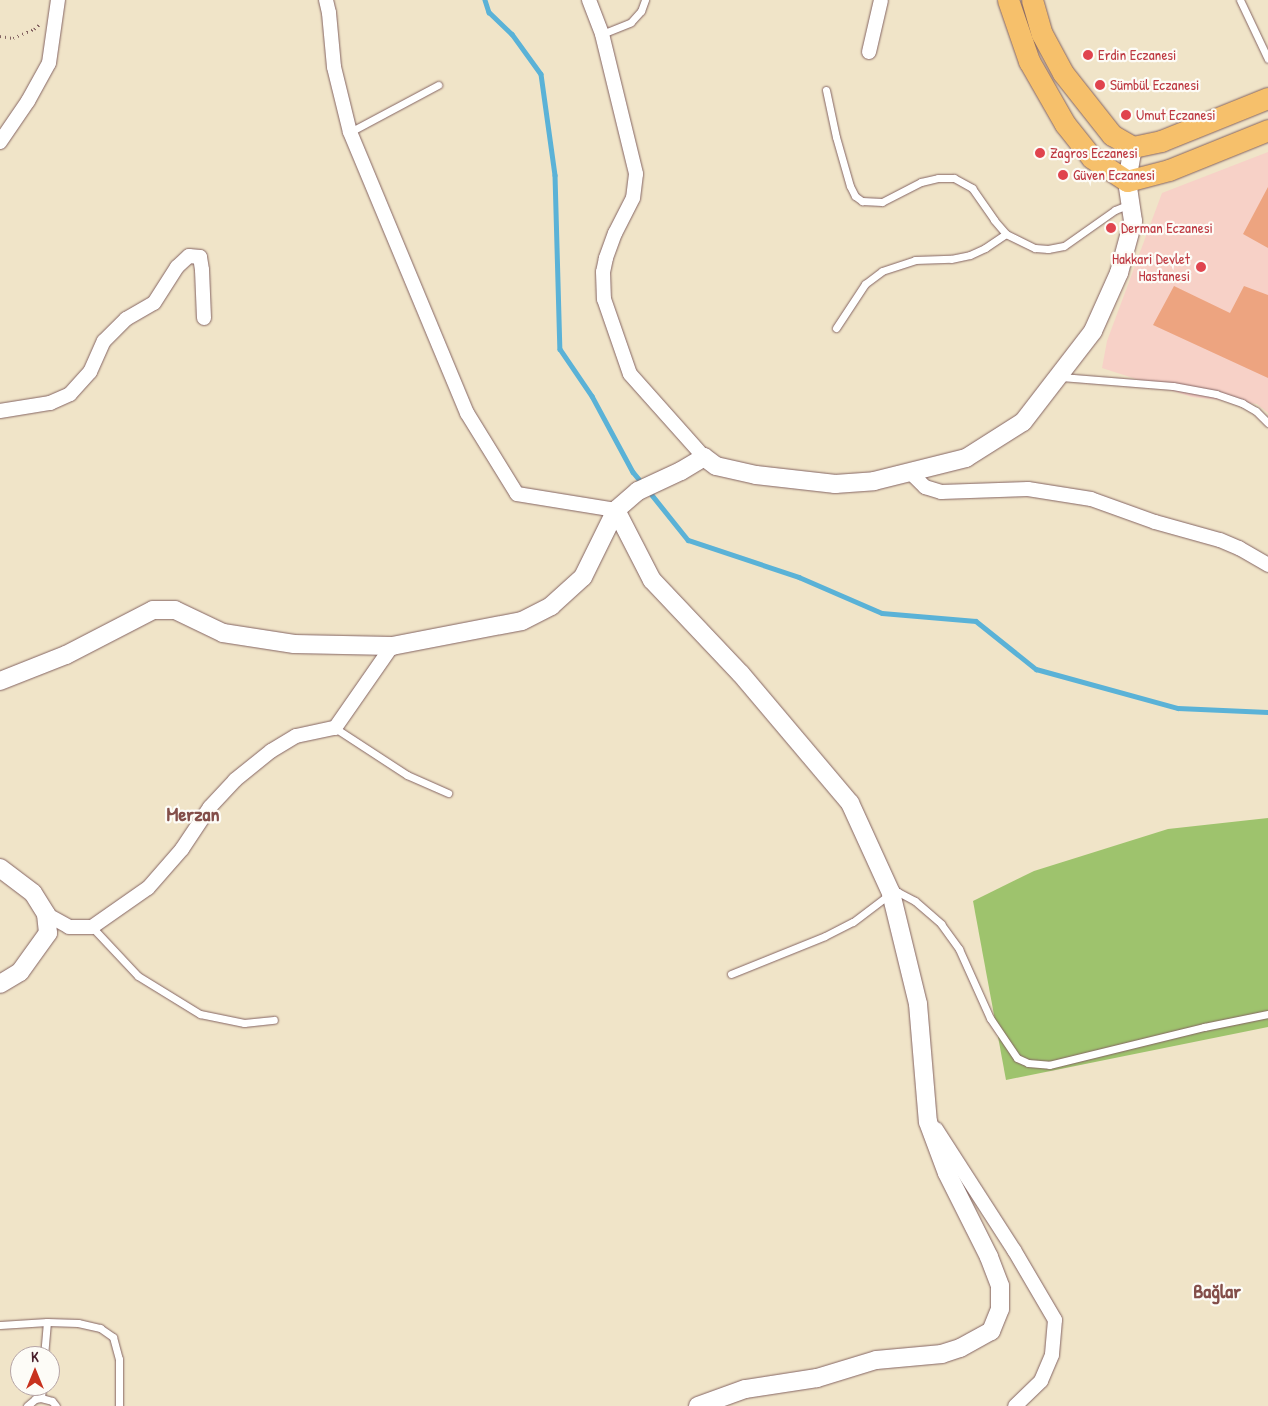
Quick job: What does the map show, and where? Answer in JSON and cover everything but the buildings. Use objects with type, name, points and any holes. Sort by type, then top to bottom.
[{"type":"main road","points":[[1008,0],[1029,61],[1065,124],[1092,158],[1127,181],[1169,170],[1268,130]]},
{"type":"main road","points":[[1032,0],[1042,34],[1063,72],[1112,134],[1133,147],[1162,141],[1268,98]]},
{"type":"street","points":[[326,0],[329,12],[334,67],[350,132],[468,413],[517,494],[616,510]]},
{"type":"street","points":[[588,0],[602,34],[636,174],[633,198],[615,233],[606,258],[603,279],[604,299],[630,374],[704,457],[716,466],[756,475],[835,484],[874,481],[966,458],[1023,422],[1093,331],[1119,273],[1133,221],[1127,181],[1133,147]]},
{"type":"street","points":[[869,52],[881,0]]},
{"type":"street","points":[[0,142],[28,101],[49,63],[57,5]]},
{"type":"street","points":[[0,411],[50,403],[70,394],[90,372],[104,341],[126,319],[154,303],[176,267],[189,256],[200,258],[204,318]]},
{"type":"street","points":[[0,681],[66,656],[152,610],[175,610],[223,633],[294,644],[392,646],[522,621],[551,606],[583,577],[616,510],[638,491],[681,471],[704,457]]},
{"type":"street","points":[[911,473],[924,487],[941,492],[1028,489],[1091,499],[1154,522],[1220,540],[1239,548],[1268,565]]},
{"type":"street","points":[[616,510],[652,580],[741,674],[850,803],[891,893],[918,1004],[927,1116],[947,1173],[989,1257],[1000,1286],[1000,1309],[991,1331],[960,1348],[942,1354],[876,1360],[817,1378],[745,1389],[698,1406]]},
{"type":"street","points":[[46,914],[69,927],[92,927],[148,888],[182,850],[210,807],[235,780],[271,751],[296,736],[335,728],[392,646]]},
{"type":"street","points":[[0,984],[20,972],[48,933],[46,914],[33,893],[2,871]]},
{"type":"street","points":[[927,1116],[1014,1250],[1055,1320],[1052,1356],[1041,1381],[1015,1406]]},
{"type":"lane","points":[[602,34],[631,22],[641,10],[644,0]]},
{"type":"lane","points":[[1240,0],[1268,59]]},
{"type":"lane","points":[[350,132],[438,85]]},
{"type":"lane","points":[[826,90],[836,137],[850,186],[858,199],[868,203],[882,202],[921,182],[938,178],[954,178],[972,188],[1006,234],[1035,248],[1064,246],[1115,210],[1130,204]]},
{"type":"lane","points":[[836,328],[865,284],[882,271],[915,260],[951,259],[970,255],[985,248],[1006,234]]},
{"type":"lane","points":[[1058,377],[1173,386],[1216,394],[1242,403],[1256,411],[1268,423]]},
{"type":"lane","points":[[335,728],[407,775],[448,793]]},
{"type":"lane","points":[[731,974],[853,922],[891,893],[905,894],[941,924],[959,949],[990,1018],[1017,1058],[1028,1063],[1050,1065],[1194,1029],[1268,1014]]},
{"type":"lane","points":[[92,927],[138,976],[200,1014],[244,1023],[274,1020]]},
{"type":"lane","points":[[45,1346],[47,1322]]},
{"type":"lane","points":[[0,1325],[47,1322],[100,1328],[113,1337],[119,1359],[119,1406]]},
{"type":"lane","points":[[27,1406],[35,1399],[40,1398],[52,1401],[56,1406]]},
{"type":"path","points":[[0,36],[13,38],[34,29],[57,5]]},
{"type":"shaded area","name":"Hakkari Devlet Hastanesi","points":[[1268,152],[1268,413],[1257,404],[1192,397],[1102,368],[1107,341],[1162,193]]},
{"type":"green space","points":[[1268,818],[1268,1027],[1006,1080],[973,901],[1034,871],[1168,829]]},
{"type":"waterway","points":[[485,0],[489,12],[512,34],[541,74],[555,175],[560,349],[592,396],[633,472],[643,484]]},
{"type":"waterway","points":[[648,490],[688,540],[799,577],[882,613],[976,621],[1036,669],[1178,708],[1268,712]]},
{"type":"place","name":"Erdin Eczanesi","points":[[1088,55]]},
{"type":"place","name":"Sümbül Eczanesi","points":[[1100,85]]},
{"type":"place","name":"Umut Eczanesi","points":[[1126,115]]},
{"type":"place","name":"Zagros Eczanesi","points":[[1040,153]]},
{"type":"place","name":"Güven Eczanesi","points":[[1063,175]]},
{"type":"place","name":"Derman Eczanesi","points":[[1111,228]]},
{"type":"place","name":"Hakkari Devlet Hastanesi","points":[[1201,267]]},
{"type":"district","name":"Merzan","points":[[193,813]]},
{"type":"district","name":"Bağlar","points":[[1217,1290]]}]
